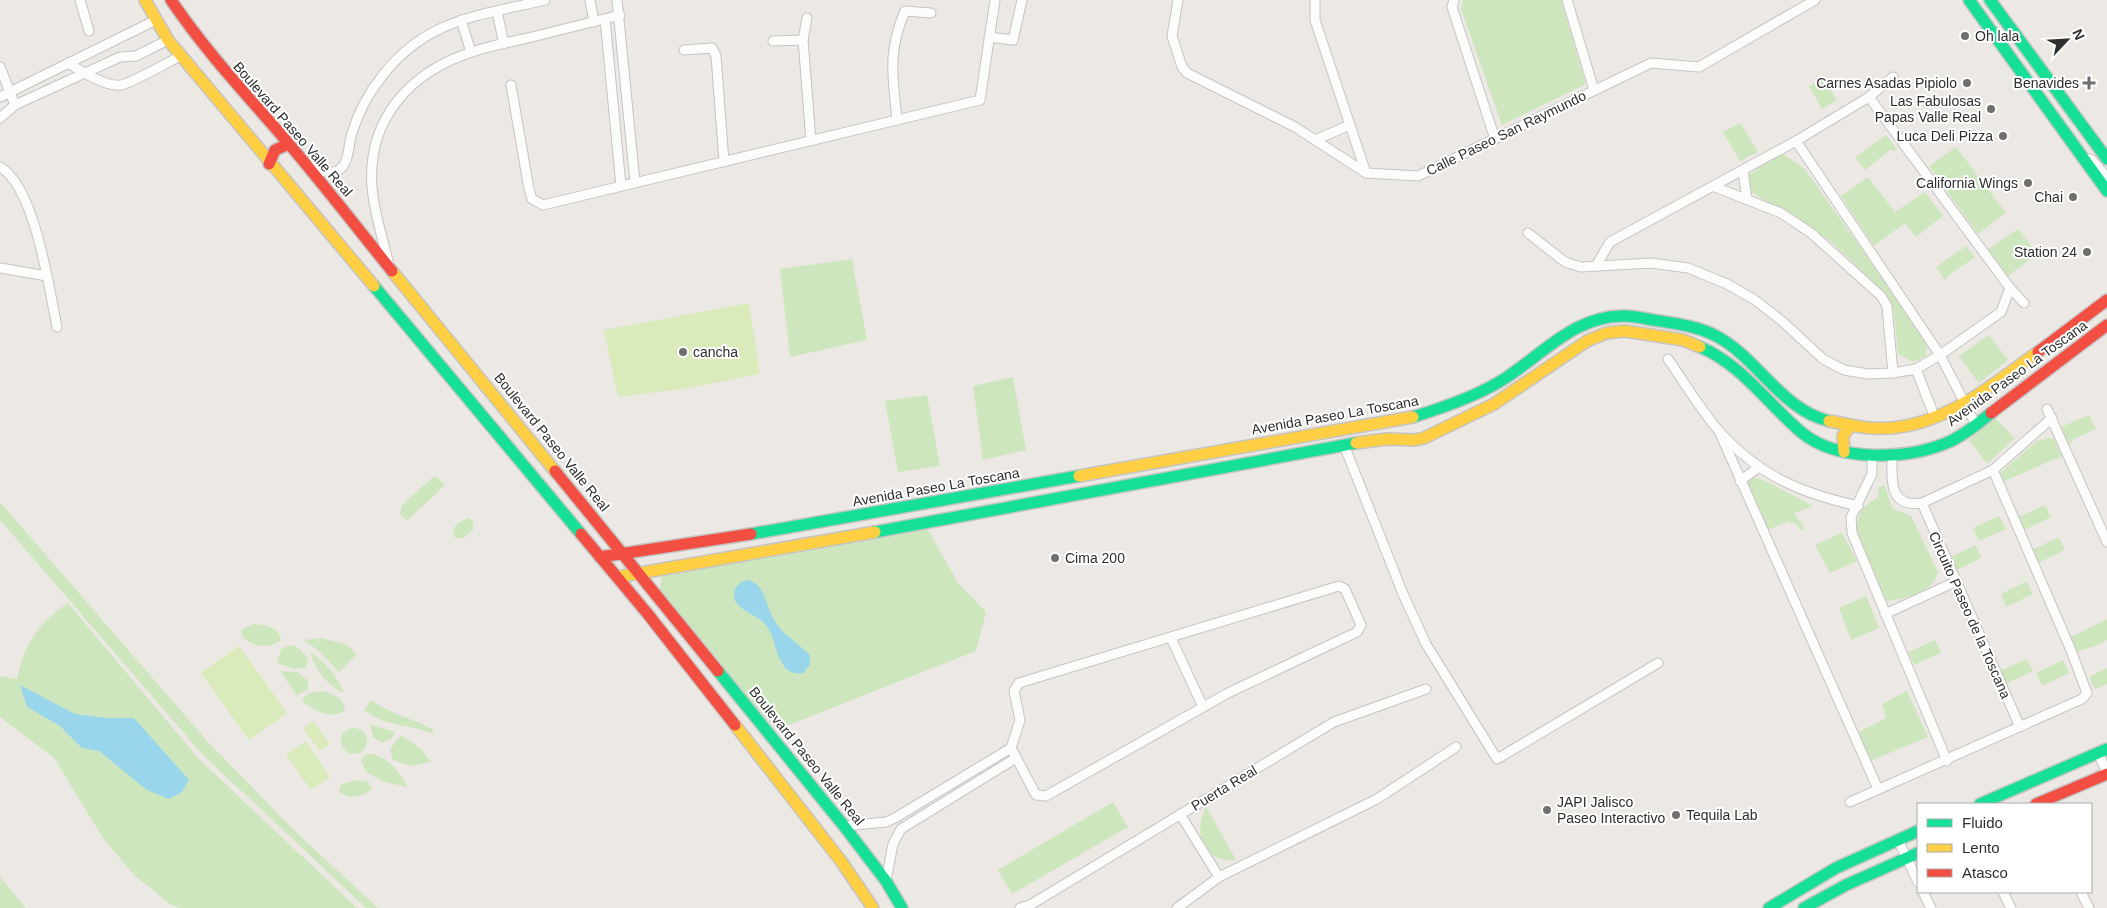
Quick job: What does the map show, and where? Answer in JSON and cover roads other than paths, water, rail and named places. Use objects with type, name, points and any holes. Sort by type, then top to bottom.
[{"type":"street","points":[[80,0],[89,31]]},
{"type":"street","points":[[146,0],[168,40],[180,56],[647,613],[841,861],[873,908]]},
{"type":"street","name":"Boulevard Paseo Valle Real","points":[[171,0],[195,36],[221,68],[289,144],[844,826],[886,881],[902,908]]},
{"type":"street","points":[[307,166],[328,173],[339,170],[346,162],[352,133],[365,101],[400,54],[414,42],[436,30],[461,20],[545,0]]},
{"type":"street","points":[[590,0],[594,22]]},
{"type":"street","points":[[618,0],[634,182]]},
{"type":"street","points":[[511,85],[529,189],[532,199],[537,204],[543,205],[980,100],[995,0]]},
{"type":"street","points":[[989,37],[1013,40],[1022,0]]},
{"type":"street","points":[[1178,0],[1172,31],[1184,70],[1295,127],[1366,174]]},
{"type":"street","points":[[1315,0],[1315,20],[1366,174]]},
{"type":"street","points":[[1454,0],[1452,7],[1495,139]]},
{"type":"street","points":[[1567,0],[1594,90]]},
{"type":"street","name":"Calle Paseo San Raymundo","points":[[1366,174],[1418,176],[1651,63],[1699,67],[1815,0]]},
{"type":"street","points":[[1969,0],[2107,191]]},
{"type":"street","points":[[1990,0],[2035,58],[2107,159]]},
{"type":"street","points":[[897,120],[892,55],[895,33],[905,11],[931,13]]},
{"type":"street","points":[[497,12],[504,44]]},
{"type":"street","points":[[390,268],[372,186],[376,139],[386,115],[400,96],[421,76],[471,52],[620,15]]},
{"type":"street","points":[[807,18],[803,40],[811,141]]},
{"type":"street","points":[[605,19],[621,186]]},
{"type":"street","points":[[0,97],[156,20]]},
{"type":"street","points":[[461,20],[471,52]]},
{"type":"street","points":[[1989,28],[2000,34],[2024,63],[2032,62],[2035,58]]},
{"type":"street","points":[[0,118],[15,105],[120,57],[136,56],[168,40]]},
{"type":"street","points":[[773,41],[803,40]]},
{"type":"street","points":[[684,50],[712,48],[716,56],[724,162]]},
{"type":"street","points":[[68,63],[84,74],[102,81],[121,85],[180,56]]},
{"type":"street","points":[[0,67],[15,105]]},
{"type":"street","points":[[2022,73],[2031,69],[2034,70],[2053,95],[2067,104]]},
{"type":"street","points":[[1596,266],[1610,242],[1715,187],[1796,141],[1869,97],[1893,77]]},
{"type":"street","points":[[1869,97],[2010,288],[2024,303]]},
{"type":"street","points":[[1314,140],[1350,125]]},
{"type":"street","points":[[1796,141],[1970,401],[1988,416]]},
{"type":"street","points":[[269,164],[272,153],[276,148],[289,144]]},
{"type":"street","points":[[2084,159],[2091,159],[2107,177]]},
{"type":"street","points":[[0,167],[9,172],[19,186],[38,236],[57,327]]},
{"type":"street","points":[[1743,171],[1747,199]]},
{"type":"street","points":[[1715,187],[1780,213],[1811,233],[1881,296],[1886,306],[1893,373]]},
{"type":"street","points":[[1528,233],[1565,262],[1581,267],[1652,263],[1688,268],[1727,284],[1755,300],[1782,321],[1823,359],[1844,370],[1868,374],[1893,373],[1916,369],[1940,355],[2001,312],[2010,288]]},
{"type":"street","points":[[0,268],[47,276]]},
{"type":"street","name":"Avenida Paseo La Toscana","points":[[600,557],[821,523],[1404,420],[1434,411],[1486,389],[1503,380],[1548,346],[1577,328],[1602,318],[1626,316],[1690,326],[1718,337],[1742,355],[1781,393],[1804,409],[1826,420],[1852,425],[1893,427],[1935,418],[1970,401],[2057,339],[2107,300]]},
{"type":"street","name":"Avenida Paseo La Toscana","points":[[617,577],[1038,503],[1344,445],[1387,439],[1415,440],[1424,438],[1494,404],[1587,341],[1606,333],[1626,331],[1683,340],[1712,352],[1737,371],[1816,444],[1844,452],[1892,455],[1934,448],[1976,425],[2107,326]]},
{"type":"street","points":[[1668,358],[1719,431],[1878,789]]},
{"type":"street","points":[[1916,369],[1935,418]]},
{"type":"street","points":[[1486,389],[1494,404]]},
{"type":"street","points":[[1970,401],[1976,425]]},
{"type":"street","points":[[2047,409],[2107,542]]},
{"type":"street","points":[[1892,455],[1892,476],[1896,496],[1902,503],[1911,505],[1922,503],[1993,470],[2052,418]]},
{"type":"street","points":[[1844,452],[1843,436],[1852,425]]},
{"type":"street","points":[[1719,431],[1759,467],[1788,484],[1817,497],[1858,506]]},
{"type":"street","points":[[1344,445],[1379,536],[1426,644],[1498,759],[1658,663]]},
{"type":"street","points":[[1872,454],[1872,474],[1851,517],[1852,533],[1947,760]]},
{"type":"street","points":[[1141,465],[1144,474],[1143,482]]},
{"type":"street","points":[[1740,481],[1759,467]]},
{"type":"street","points":[[1850,802],[2082,699],[2087,693],[2086,686],[1993,470]]},
{"type":"street","points":[[1110,471],[1108,479],[1112,488]]},
{"type":"street","points":[[1035,485],[1038,503]]},
{"type":"street","points":[[1003,491],[1002,502],[1004,508]]},
{"type":"street","name":"Circuito Paseo de la Toscana","points":[[1922,503],[2020,727]]},
{"type":"street","points":[[821,523],[827,531],[824,540]]},
{"type":"street","points":[[1885,614],[1955,582]]},
{"type":"street","points":[[844,826],[886,822],[895,818],[1011,748],[1019,727],[1014,691],[1019,683],[1339,586],[1345,589],[1361,625],[1357,632],[1202,707],[1046,796],[1036,795],[1011,748]]},
{"type":"street","points":[[1171,638],[1202,707]]},
{"type":"street","name":"Puerta Real","points":[[1020,908],[1029,907],[1334,722],[1426,689]]},
{"type":"street","points":[[1177,908],[1219,877],[1377,799],[1456,747]]},
{"type":"street","points":[[1982,803],[2102,751],[2107,774],[2040,803]]},
{"type":"street","points":[[886,881],[893,844],[901,829],[1016,758]]},
{"type":"street","points":[[1180,814],[1219,877]]},
{"type":"street","points":[[1769,908],[1836,868],[1917,831]]},
{"type":"street","points":[[1898,840],[1917,880]]},
{"type":"street","points":[[1804,908],[1846,885],[1917,853]]},
{"type":"street","points":[[2004,893],[2011,908]]},
{"type":"street","points":[[2082,893],[2089,908]]},
{"type":"street","points":[[1926,894],[1931,908]]},
{"type":"water","points":[[748,580],[754,582],[762,590],[773,618],[781,629],[810,655],[810,665],[803,673],[794,673],[788,670],[779,657],[771,634],[765,624],[735,601],[734,593],[736,587]]},
{"type":"water","points":[[20,685],[75,714],[106,718],[134,718],[189,780],[182,792],[169,799],[147,790],[99,751],[82,748],[60,726],[27,707]]},
{"type":"place","name":"Oh lala","points":[[1965,36]]},
{"type":"place","name":"Carnes Asadas Pipiolo","points":[[1967,83]]},
{"type":"place","name":"Benavides","points":[[2089,83]]},
{"type":"place","name":"Las Fabulosas Papas Valle Real","points":[[1991,109]]},
{"type":"place","name":"Luca Deli Pizza","points":[[2003,136]]},
{"type":"place","name":"California Wings","points":[[2028,183]]},
{"type":"place","name":"Chai","points":[[2073,197]]},
{"type":"place","name":"Station 24","points":[[2087,252]]},
{"type":"place","name":"cancha","points":[[683,352]]},
{"type":"place","name":"Cima 200","points":[[1055,558]]},
{"type":"place","name":"JAPI Jalisco Paseo Interactivo","points":[[1547,810]]},
{"type":"place","name":"Tequila Lab","points":[[1676,815]]}]
